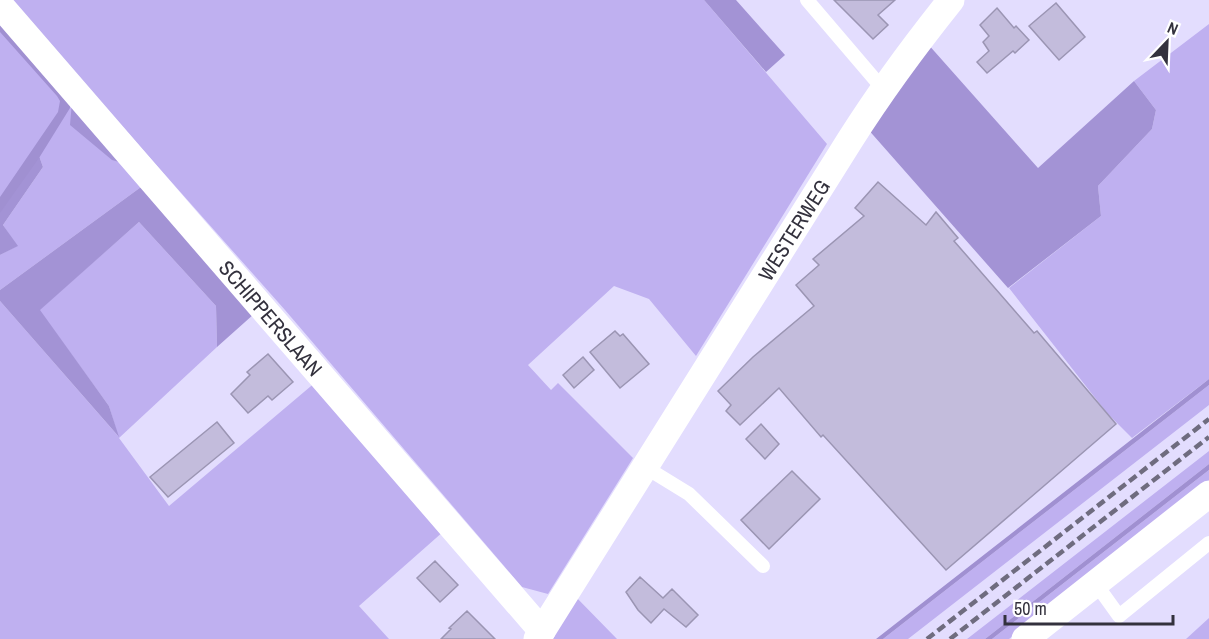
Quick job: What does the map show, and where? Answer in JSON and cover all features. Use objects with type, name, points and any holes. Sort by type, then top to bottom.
[{"type":"street","name":"WESTERWEG","points":[[540,635],[883,89],[951,0]]},
{"type":"street","name":"SCHIPPERSLAAN","points":[[0,4],[540,635]]},
{"type":"street","points":[[1025,639],[1206,504]]},
{"type":"lane","points":[[807,0],[883,89]]},
{"type":"lane","points":[[645,467],[689,494],[763,566]]},
{"type":"lane","points":[[1096,584],[1119,616],[1209,543]]},
{"type":"shaded area","points":[[10,0],[704,0],[827,144],[696,356],[649,299],[614,286],[528,365],[551,390],[558,383],[633,458],[548,594],[522,587],[285,310]]},
{"type":"shaded area","points":[[704,0],[736,0],[785,55],[766,72]]},
{"type":"shaded area","points":[[0,20],[70,105],[70,108],[39,158],[0,213],[0,197],[58,112],[60,101],[0,32]]},
{"type":"shaded area","points":[[1209,24],[1209,379],[1132,438],[1107,413],[1009,288],[1101,216],[1098,186],[1152,129],[1156,110],[1134,81]]},
{"type":"shaded area","points":[[0,29],[126,164],[141,187],[0,290],[0,255],[17,246],[3,225],[43,167],[37,150],[0,201]]},
{"type":"shaded area","points":[[927,43],[1038,168],[1134,81],[1156,110],[1152,129],[1098,186],[1101,216],[1008,288],[866,127]]},
{"type":"shaded area","points":[[72,102],[126,164],[112,160],[70,125]]},
{"type":"shaded area","points":[[37,150],[43,167],[3,225],[18,246],[0,255],[0,201]]},
{"type":"shaded area","points":[[141,187],[254,314],[217,347],[216,306],[139,222],[40,310],[109,406],[119,437],[0,301],[0,290]]},
{"type":"shaded area","points":[[139,222],[216,306],[217,347],[119,438],[169,506],[317,381],[444,531],[359,606],[389,639],[0,639],[0,301],[118,436],[109,406],[39,310]]},
{"type":"shaded area","points":[[1209,379],[1209,385],[883,639],[876,639]]},
{"type":"shaded area","points":[[1209,385],[1209,405],[908,639],[883,639]]},
{"type":"shaded area","points":[[1209,451],[1209,464],[985,639],[967,639]]},
{"type":"shaded area","points":[[1209,464],[1209,470],[992,639],[985,639]]},
{"type":"shaded area","points":[[1209,470],[1209,482],[1009,639],[992,639]]},
{"type":"shaded area","points":[[573,594],[617,639],[546,639]]},
{"type":"shaded area","points":[[1209,618],[1209,639],[1186,639]]},
{"type":"building","points":[[834,0],[895,0],[878,15],[888,25],[873,39]]},
{"type":"building","points":[[1056,3],[1085,37],[1059,60],[1029,26]]},
{"type":"building","points":[[997,8],[1014,28],[1016,26],[1029,40],[987,73],[977,62],[989,51],[983,42],[989,36],[980,25]]},
{"type":"building","points":[[878,182],[926,225],[936,212],[958,238],[954,241],[1034,333],[1037,331],[1116,424],[946,570],[823,435],[821,437],[779,388],[740,425],[726,411],[731,405],[718,391],[753,357],[814,306],[796,285],[819,265],[813,259],[864,216],[855,208]]},
{"type":"building","points":[[615,331],[620,336],[623,334],[649,364],[620,388],[590,352]]},
{"type":"building","points":[[268,354],[293,382],[272,400],[268,396],[248,413],[231,394],[250,375],[247,372]]},
{"type":"building","points":[[583,357],[594,370],[574,388],[563,375]]},
{"type":"building","points":[[217,422],[234,443],[168,497],[150,477]]},
{"type":"building","points":[[761,424],[779,444],[765,459],[746,439]]},
{"type":"building","points":[[792,471],[820,499],[769,549],[741,520]]},
{"type":"building","points":[[435,561],[458,585],[440,602],[417,578]]},
{"type":"building","points":[[640,577],[663,598],[672,589],[698,615],[686,627],[664,609],[651,623],[638,610],[626,592]]},
{"type":"building","points":[[467,611],[495,639],[441,639]]},
{"type":"railway","points":[[927,639],[1209,419]]},
{"type":"railway","points":[[950,639],[1209,437]]}]
